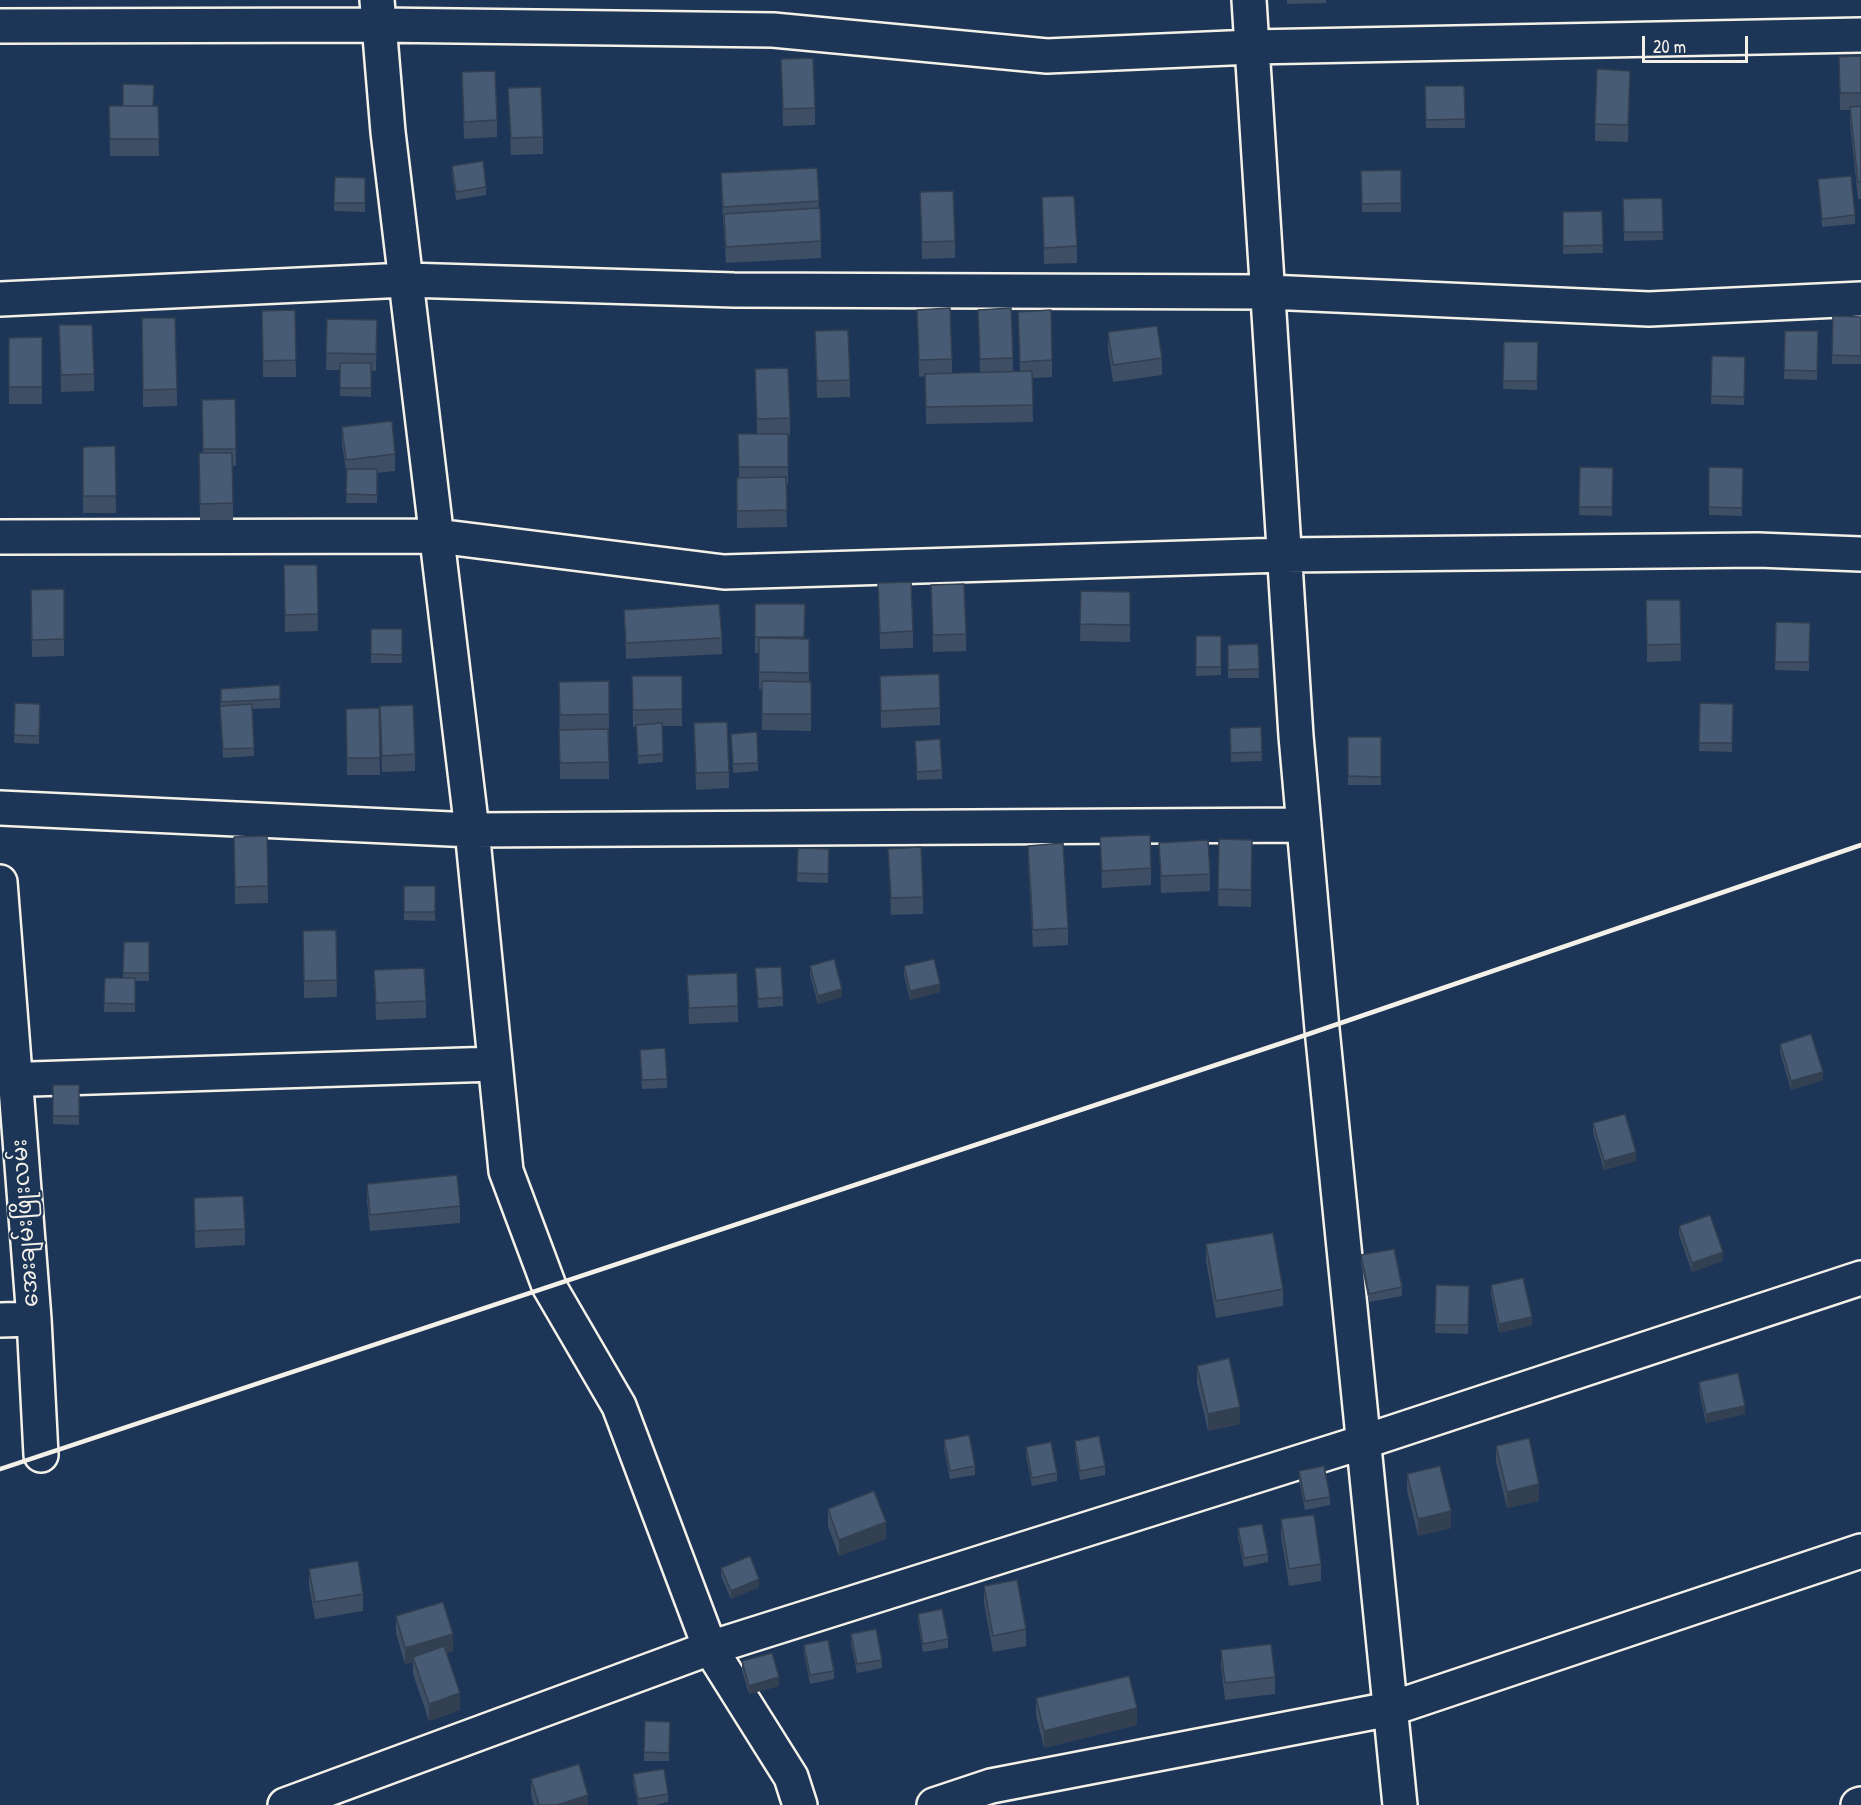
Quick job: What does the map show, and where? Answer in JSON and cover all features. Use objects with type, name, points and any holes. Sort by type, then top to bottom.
[{"type":"street","points":[[1249,0],[1284,555],[1304,825],[1400,1805]]},
{"type":"street","points":[[378,12],[388,132],[472,830],[506,1171],[549,1286],[619,1406],[710,1648],[791,1777],[800,1805]]},
{"type":"street","points":[[0,26],[378,12],[772,30],[1047,56],[1252,47],[1861,34]]},
{"type":"street","points":[[0,299],[406,280],[734,290],[1268,292],[1649,309],[1861,299]]},
{"type":"street","points":[[0,537],[438,536],[724,572],[1284,555],[1758,550],[1861,554]]},
{"type":"street","points":[[0,808],[472,830],[1304,825]]},
{"type":"street","name":"အေးချမ်းဖြိုးလမ်း","points":[[0,882],[8,1081],[33,1319],[40,1455]]},
{"type":"street","points":[[8,1081],[495,1064]]},
{"type":"street","points":[[285,1805],[710,1648],[1363,1442],[1861,1278]]},
{"type":"street","points":[[0,1320],[33,1319]]},
{"type":"street","points":[[934,1805],[991,1786],[1390,1709],[1861,1551]]},
{"type":"building","points":[[1861,56],[1861,93],[1840,93],[1839,57]]},
{"type":"building","points":[[813,58],[815,108],[783,109],[781,59]]},
{"type":"building","points":[[1597,69],[1630,71],[1628,125],[1595,124]]},
{"type":"building","points":[[495,71],[497,120],[464,122],[462,72]]},
{"type":"building","points":[[123,84],[154,85],[153,106],[123,106]]},
{"type":"building","points":[[1425,86],[1464,86],[1465,119],[1426,120]]},
{"type":"building","points":[[541,87],[543,137],[511,138],[508,88]]},
{"type":"building","points":[[109,106],[158,106],[159,139],[110,139]]},
{"type":"building","points":[[1861,106],[1861,182],[1858,182],[1850,107]]},
{"type":"building","points":[[483,161],[486,187],[456,192],[452,166]]},
{"type":"building","points":[[817,168],[819,201],[723,207],[721,173]]},
{"type":"building","points":[[1401,170],[1401,203],[1362,204],[1361,171]]},
{"type":"building","points":[[1851,176],[1855,215],[1822,219],[1818,179]]},
{"type":"building","points":[[335,177],[365,178],[365,203],[334,203]]},
{"type":"building","points":[[953,191],[955,241],[922,242],[920,192]]},
{"type":"building","points":[[1074,196],[1077,246],[1044,248],[1042,197]]},
{"type":"building","points":[[1662,198],[1663,232],[1624,232],[1623,199]]},
{"type":"building","points":[[820,208],[821,241],[726,247],[724,214]]},
{"type":"building","points":[[1602,211],[1603,245],[1563,246],[1563,212]]},
{"type":"building","points":[[950,308],[952,359],[919,360],[917,310]]},
{"type":"building","points":[[1011,308],[1013,358],[980,359],[978,310]]},
{"type":"building","points":[[295,310],[296,360],[263,361],[262,311]]},
{"type":"building","points":[[1051,310],[1052,360],[1020,362],[1018,312]]},
{"type":"building","points":[[1833,316],[1861,317],[1861,356],[1832,355]]},
{"type":"building","points":[[142,318],[175,318],[177,389],[143,390]]},
{"type":"building","points":[[327,319],[377,320],[376,354],[326,353]]},
{"type":"building","points":[[59,325],[92,325],[94,374],[61,375]]},
{"type":"building","points":[[1157,326],[1162,358],[1113,365],[1108,332]]},
{"type":"building","points":[[848,330],[850,380],[817,381],[815,331]]},
{"type":"building","points":[[1785,331],[1818,331],[1817,371],[1784,370]]},
{"type":"building","points":[[42,337],[42,387],[9,387],[9,338]]},
{"type":"building","points":[[1504,342],[1538,342],[1537,381],[1503,381]]},
{"type":"building","points":[[1712,356],[1745,357],[1744,397],[1711,396]]},
{"type":"building","points":[[340,363],[371,363],[371,388],[340,388]]},
{"type":"building","points":[[788,368],[790,418],[757,419],[755,369]]},
{"type":"building","points":[[1032,371],[1033,405],[926,407],[925,374]]},
{"type":"building","points":[[235,399],[236,449],[203,449],[202,400]]},
{"type":"building","points":[[392,421],[395,454],[346,460],[342,427]]},
{"type":"building","points":[[738,434],[788,434],[788,467],[739,467]]},
{"type":"building","points":[[115,446],[116,496],[83,496],[83,447]]},
{"type":"building","points":[[199,453],[232,453],[233,503],[200,504]]},
{"type":"building","points":[[1580,467],[1613,468],[1612,507],[1579,507]]},
{"type":"building","points":[[1709,467],[1743,468],[1742,508],[1709,507]]},
{"type":"building","points":[[347,469],[377,469],[377,495],[346,494]]},
{"type":"building","points":[[786,477],[787,510],[737,511],[737,478]]},
{"type":"building","points":[[284,565],[317,565],[318,614],[285,615]]},
{"type":"building","points":[[911,582],[913,631],[880,633],[878,583]]},
{"type":"building","points":[[964,584],[966,634],[933,635],[931,585]]},
{"type":"building","points":[[64,589],[64,639],[32,640],[31,590]]},
{"type":"building","points":[[1081,591],[1130,592],[1130,625],[1080,624]]},
{"type":"building","points":[[1646,600],[1680,600],[1681,644],[1647,645]]},
{"type":"building","points":[[719,604],[722,638],[626,643],[624,610]]},
{"type":"building","points":[[755,604],[805,604],[804,637],[755,637]]},
{"type":"building","points":[[1776,622],[1810,623],[1809,662],[1775,662]]},
{"type":"building","points":[[371,629],[402,629],[402,655],[371,654]]},
{"type":"building","points":[[1196,636],[1221,636],[1221,667],[1196,667]]},
{"type":"building","points":[[759,638],[809,639],[809,673],[759,672]]},
{"type":"building","points":[[1258,644],[1259,669],[1228,670],[1228,645]]},
{"type":"building","points":[[939,674],[940,708],[881,711],[880,676]]},
{"type":"building","points":[[632,676],[682,676],[682,709],[633,710]]},
{"type":"building","points":[[609,681],[609,714],[560,715],[559,682]]},
{"type":"building","points":[[762,681],[811,682],[811,714],[762,714]]},
{"type":"building","points":[[280,685],[280,699],[221,702],[221,689]]},
{"type":"building","points":[[15,703],[40,704],[39,736],[14,735]]},
{"type":"building","points":[[1700,703],[1733,704],[1732,743],[1699,743]]},
{"type":"building","points":[[252,704],[254,748],[223,749],[220,706]]},
{"type":"building","points":[[413,705],[415,754],[382,756],[380,706]]},
{"type":"building","points":[[379,708],[380,758],[347,758],[346,709]]},
{"type":"building","points":[[727,722],[729,772],[696,773],[694,723]]},
{"type":"building","points":[[662,723],[663,754],[638,756],[636,725]]},
{"type":"building","points":[[1261,727],[1262,752],[1231,753],[1230,728]]},
{"type":"building","points":[[608,729],[609,762],[560,763],[559,730]]},
{"type":"building","points":[[757,732],[758,763],[733,764],[731,734]]},
{"type":"building","points":[[1348,737],[1381,737],[1381,777],[1348,776]]},
{"type":"building","points":[[940,739],[942,770],[917,772],[915,741]]},
{"type":"building","points":[[1150,835],[1151,868],[1102,871],[1100,837]]},
{"type":"building","points":[[267,836],[268,886],[235,887],[234,837]]},
{"type":"building","points":[[1219,839],[1252,840],[1251,890],[1218,889]]},
{"type":"building","points":[[1208,840],[1210,874],[1161,876],[1159,843]]},
{"type":"building","points":[[1063,843],[1068,928],[1033,930],[1028,846]]},
{"type":"building","points":[[921,847],[923,897],[891,898],[888,849]]},
{"type":"building","points":[[798,848],[829,849],[828,874],[797,873]]},
{"type":"building","points":[[404,886],[435,886],[435,912],[404,912]]},
{"type":"building","points":[[336,930],[337,980],[304,981],[303,931]]},
{"type":"building","points":[[124,942],[149,942],[149,973],[123,973]]},
{"type":"building","points":[[834,959],[842,989],[818,996],[810,966]]},
{"type":"building","points":[[934,959],[940,984],[910,991],[904,966]]},
{"type":"building","points":[[781,967],[783,997],[758,999],[755,968]]},
{"type":"building","points":[[424,968],[426,1001],[376,1003],[374,970]]},
{"type":"building","points":[[737,973],[738,1006],[689,1008],[687,975]]},
{"type":"building","points":[[105,978],[135,978],[135,1004],[104,1003]]},
{"type":"building","points":[[1811,1034],[1823,1072],[1791,1081],[1780,1044]]},
{"type":"building","points":[[665,1048],[667,1079],[642,1080],[640,1050]]},
{"type":"building","points":[[53,1085],[79,1085],[79,1116],[53,1116]]},
{"type":"building","points":[[1625,1114],[1636,1152],[1604,1161],[1593,1123]]},
{"type":"building","points":[[457,1175],[460,1206],[370,1215],[367,1184]]},
{"type":"building","points":[[243,1196],[245,1229],[195,1231],[194,1198]]},
{"type":"building","points":[[1710,1215],[1723,1252],[1692,1263],[1679,1226]]},
{"type":"building","points":[[1273,1233],[1283,1289],[1216,1301],[1206,1244]]},
{"type":"building","points":[[1394,1249],[1402,1287],[1369,1294],[1361,1255]]},
{"type":"building","points":[[1523,1278],[1532,1317],[1499,1324],[1491,1285]]},
{"type":"building","points":[[1436,1285],[1469,1286],[1468,1325],[1435,1325]]},
{"type":"building","points":[[1229,1358],[1240,1407],[1208,1414],[1197,1366]]},
{"type":"building","points":[[1738,1373],[1745,1406],[1706,1414],[1699,1382]]},
{"type":"building","points":[[969,1435],[975,1466],[950,1471],[944,1440]]},
{"type":"building","points":[[1099,1436],[1105,1466],[1080,1471],[1075,1441]]},
{"type":"building","points":[[1529,1438],[1539,1484],[1507,1492],[1496,1446]]},
{"type":"building","points":[[1051,1442],[1057,1473],[1032,1478],[1026,1447]]},
{"type":"building","points":[[1324,1466],[1330,1497],[1305,1501],[1299,1471]]},
{"type":"building","points":[[1440,1466],[1451,1511],[1418,1519],[1407,1474]]},
{"type":"building","points":[[874,1491],[886,1522],[839,1540],[828,1509]]},
{"type":"building","points":[[1314,1515],[1321,1564],[1289,1569],[1281,1519]]},
{"type":"building","points":[[1262,1524],[1268,1554],[1244,1558],[1238,1528]]},
{"type":"building","points":[[750,1556],[759,1579],[731,1591],[721,1568]]},
{"type":"building","points":[[358,1561],[363,1594],[315,1602],[309,1569]]},
{"type":"building","points":[[1017,1580],[1026,1629],[993,1636],[984,1586]]},
{"type":"building","points":[[443,1602],[453,1634],[405,1648],[396,1616]]},
{"type":"building","points":[[942,1609],[948,1639],[923,1644],[918,1614]]},
{"type":"building","points":[[876,1629],[882,1660],[857,1664],[851,1634]]},
{"type":"building","points":[[828,1640],[834,1671],[810,1675],[804,1645]]},
{"type":"building","points":[[1271,1644],[1275,1677],[1225,1683],[1221,1650]]},
{"type":"building","points":[[444,1646],[460,1693],[429,1704],[413,1657]]},
{"type":"building","points":[[772,1653],[779,1677],[749,1686],[742,1661]]},
{"type":"building","points":[[1129,1676],[1137,1708],[1044,1731],[1036,1698]]},
{"type":"building","points":[[645,1721],[670,1722],[669,1753],[644,1752]]},
{"type":"building","points":[[579,1764],[588,1795],[557,1805],[539,1805],[531,1779]]},
{"type":"building","points":[[664,1769],[668,1794],[638,1799],[633,1774]]},
{"type":"railway","points":[[0,1469],[1294,1039],[1861,845]]}]
